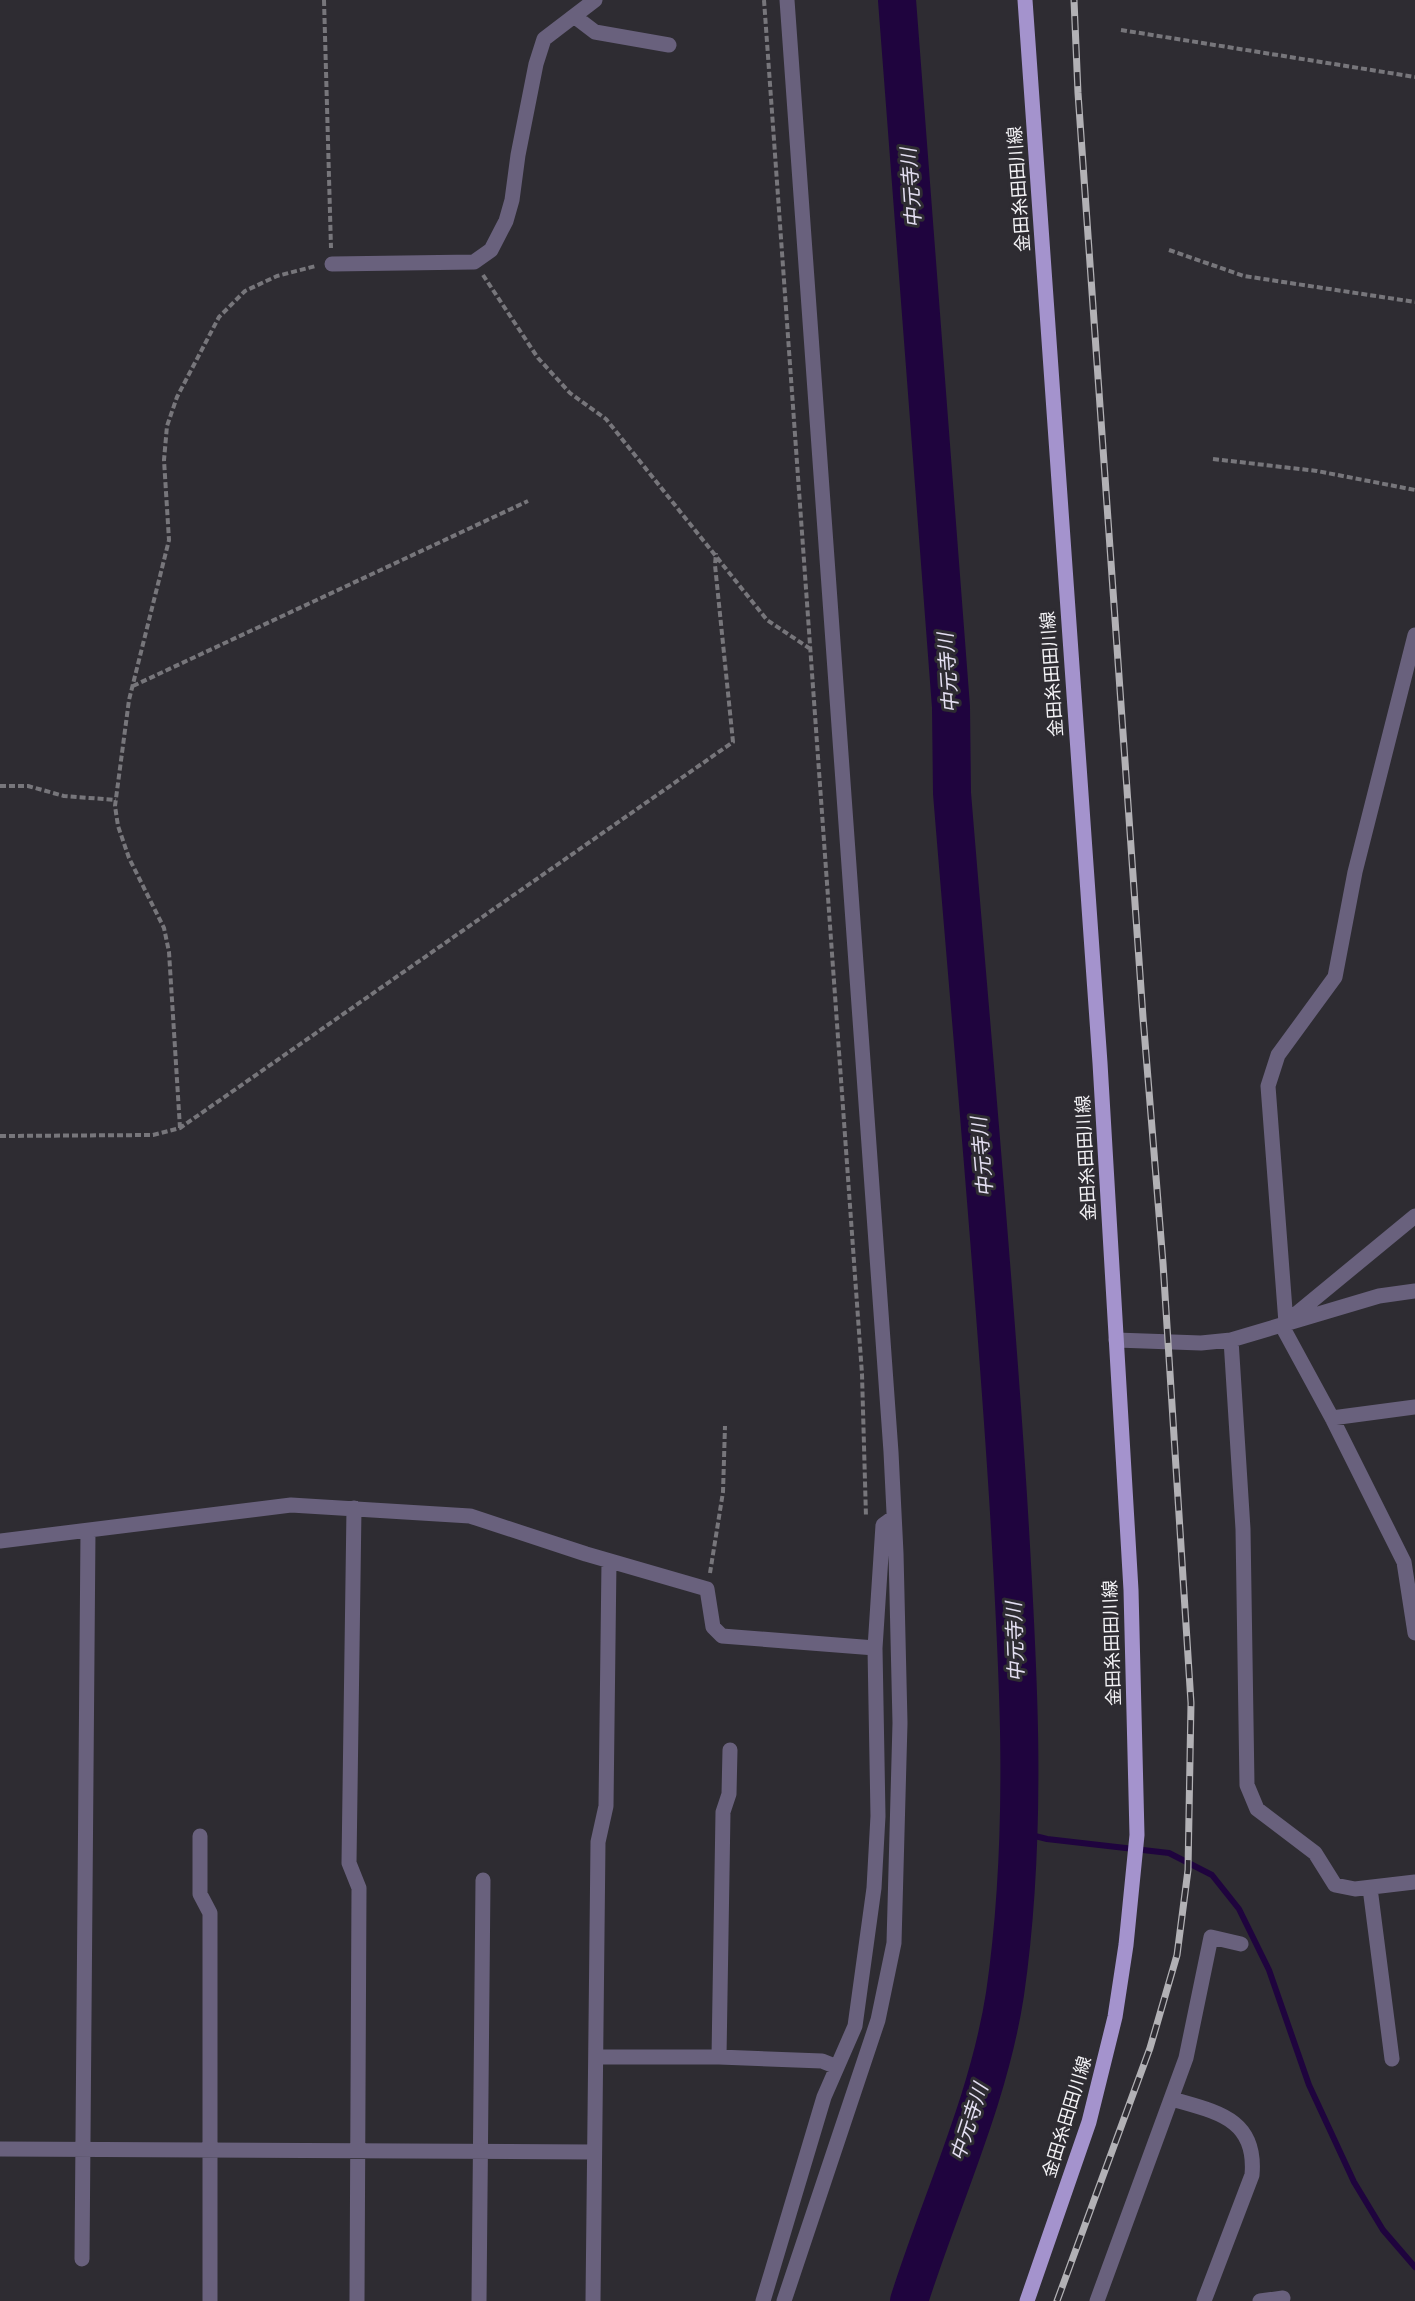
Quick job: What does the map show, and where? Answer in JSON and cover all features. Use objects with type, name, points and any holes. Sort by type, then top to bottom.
[{"type":"main road","name":"金田糸田田川線","points":[[1025,0],[1100,1063],[1131,1590],[1137,1835],[1126,1945],[1114,2017],[1089,2122],[1027,2301]]},
{"type":"street","points":[[332,264],[474,262],[491,250],[506,221],[512,200],[518,155],[536,64],[544,39],[595,0]]},
{"type":"street","points":[[784,2301],[878,2020],[894,1943],[900,1723],[894,1517],[787,0]]},
{"type":"street","points":[[573,16],[595,32],[669,45]]},
{"type":"street","points":[[1286,1323],[1268,1086],[1278,1056],[1335,977],[1355,872],[1415,635]]},
{"type":"street","points":[[1415,1216],[1282,1326],[1332,1418],[1404,1562],[1415,1633]]},
{"type":"street","points":[[1116,1340],[1202,1343],[1231,1341],[1380,1296],[1415,1291]]},
{"type":"street","points":[[1231,1341],[1242,1529],[1247,1785],[1257,1809],[1314,1853],[1335,1885],[1355,1889],[1415,1882]]},
{"type":"street","points":[[1332,1418],[1415,1407]]},
{"type":"street","points":[[0,1542],[291,1505],[470,1516],[707,1589],[713,1627],[722,1636],[875,1648]]},
{"type":"street","points":[[354,1508],[349,1863],[359,1888],[357,2301]]},
{"type":"street","points":[[763,2301],[824,2097],[855,2026],[874,1888],[878,1816],[875,1648],[883,1525],[894,1517]]},
{"type":"street","points":[[82,2259],[81,2150],[88,1531]]},
{"type":"street","points":[[593,2301],[598,1842],[606,1806],[609,1560]]},
{"type":"street","points":[[719,2057],[723,1812],[729,1794],[730,1750]]},
{"type":"street","points":[[200,1836],[200,1894],[210,1913],[212,2151],[210,2301]]},
{"type":"street","points":[[479,2301],[483,1880]]},
{"type":"street","points":[[1370,1888],[1392,2059]]},
{"type":"street","points":[[1097,2301],[1186,2058],[1211,1937],[1241,1944]]},
{"type":"street","points":[[596,2057],[719,2057],[822,2061],[837,2067]]},
{"type":"street","points":[[1172,2099],[1225,2114],[1243,2131],[1254,2153],[1252,2175],[1204,2301]]},
{"type":"street","points":[[0,2149],[594,2152]]},
{"type":"street","points":[[1260,2301],[1283,2298]]},
{"type":"path","points":[[180,1128],[169,952],[164,928],[129,858],[118,826],[116,800],[132,686],[169,540],[164,460],[167,426],[177,397],[219,317],[245,291],[277,276],[332,264],[324,0]]},
{"type":"path","points":[[764,0],[862,1374],[867,1529]]},
{"type":"path","points":[[1121,30],[1415,77]]},
{"type":"path","points":[[1169,250],[1244,276],[1415,303]]},
{"type":"path","points":[[474,262],[538,358],[570,393],[606,419],[767,620],[810,648]]},
{"type":"path","points":[[1213,459],[1317,471],[1415,490]]},
{"type":"path","points":[[132,686],[528,501]]},
{"type":"path","points":[[0,1136],[153,1135],[180,1128],[733,742],[715,565],[716,554]]},
{"type":"path","points":[[0,786],[28,786],[64,796],[116,800]]},
{"type":"path","points":[[707,1589],[723,1492],[725,1426]]},
{"type":"waterway","name":"中元寺川","points":[[897,0],[951,707],[952,793],[1002,1408],[1015,1620],[1019,1745],[1017,1870],[1005,1994],[998,2033],[976,2111],[909,2301]]},
{"type":"waterway","points":[[1019,1832],[1047,1839],[1169,1853],[1212,1875],[1239,1909],[1269,1970],[1309,2085],[1354,2182],[1383,2230],[1415,2267]]},
{"type":"railway","points":[[1057,2301],[1150,2048],[1177,1955],[1188,1870],[1191,1703],[1163,1263],[1143,1017],[1078,93],[1074,0]]}]
